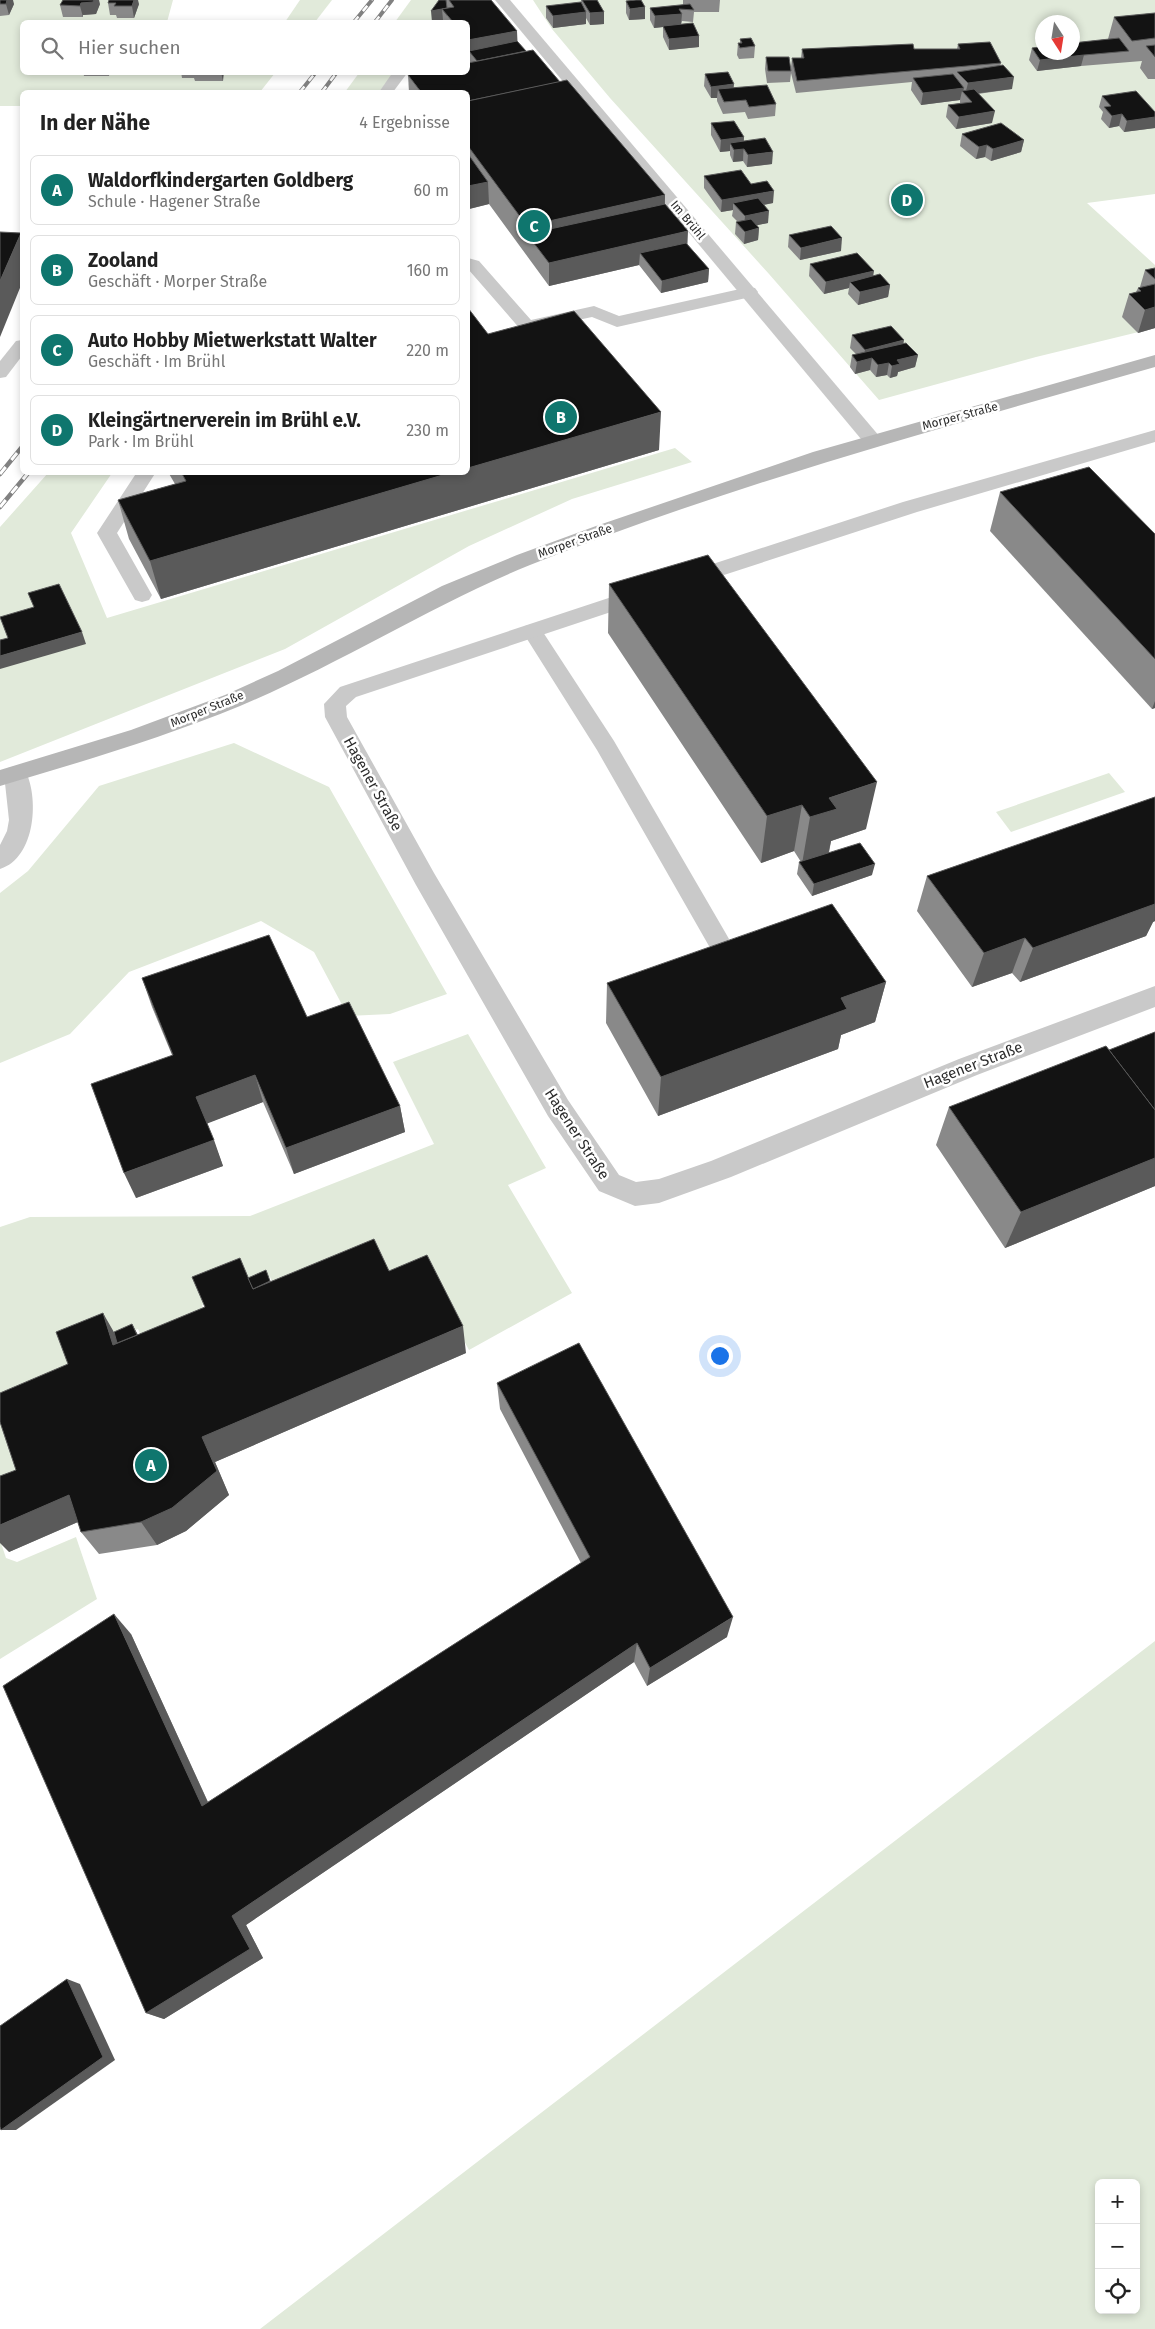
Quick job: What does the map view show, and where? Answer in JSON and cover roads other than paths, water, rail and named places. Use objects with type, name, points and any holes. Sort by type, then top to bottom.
[{"type":"main road","name":"Morper Straße","points":[[8,776],[139,736],[232,700],[301,668],[442,595],[524,560],[677,504],[873,441],[1155,361]]},
{"type":"street","name":"Im Brühl","points":[[502,0],[873,441]]},
{"type":"street","points":[[532,631],[910,507],[1155,436]]},
{"type":"street","name":"Hagener Straße","points":[[532,631],[348,692],[335,704],[336,718],[425,879],[558,1108],[609,1183],[635,1194],[659,1191],[721,1169],[968,1067],[1155,996]]},
{"type":"street","name":"Morper Straße","points":[[0,860],[9,853],[22,828],[8,776]]},
{"type":"lane","points":[[388,90],[399,75]]},
{"type":"lane","points":[[470,264],[527,326],[594,312],[617,322],[749,292]]},
{"type":"lane","points":[[0,373],[20,348]]},
{"type":"lane","points":[[142,595],[107,533],[145,475]]},
{"type":"lane","points":[[532,631],[606,746],[716,939]]},
{"type":"railway","points":[[356,20],[372,0]]},
{"type":"railway","points":[[377,20],[392,0]]},
{"type":"railway","points":[[302,90],[314,75]]},
{"type":"railway","points":[[324,90],[335,75]]},
{"type":"railway","points":[[0,474],[20,449]]},
{"type":"railway","points":[[0,507],[27,475]]},
{"type":"place","name":"Kleingärtnerverein im Brühl e.V.","points":[[907,200]]},
{"type":"place","name":"Auto Hobby Mietwerkstatt Walter","points":[[534,226]]},
{"type":"place","name":"Zooland","points":[[561,417]]},
{"type":"place","name":"Waldorfkindergarten Goldberg","points":[[151,1465]]}]
